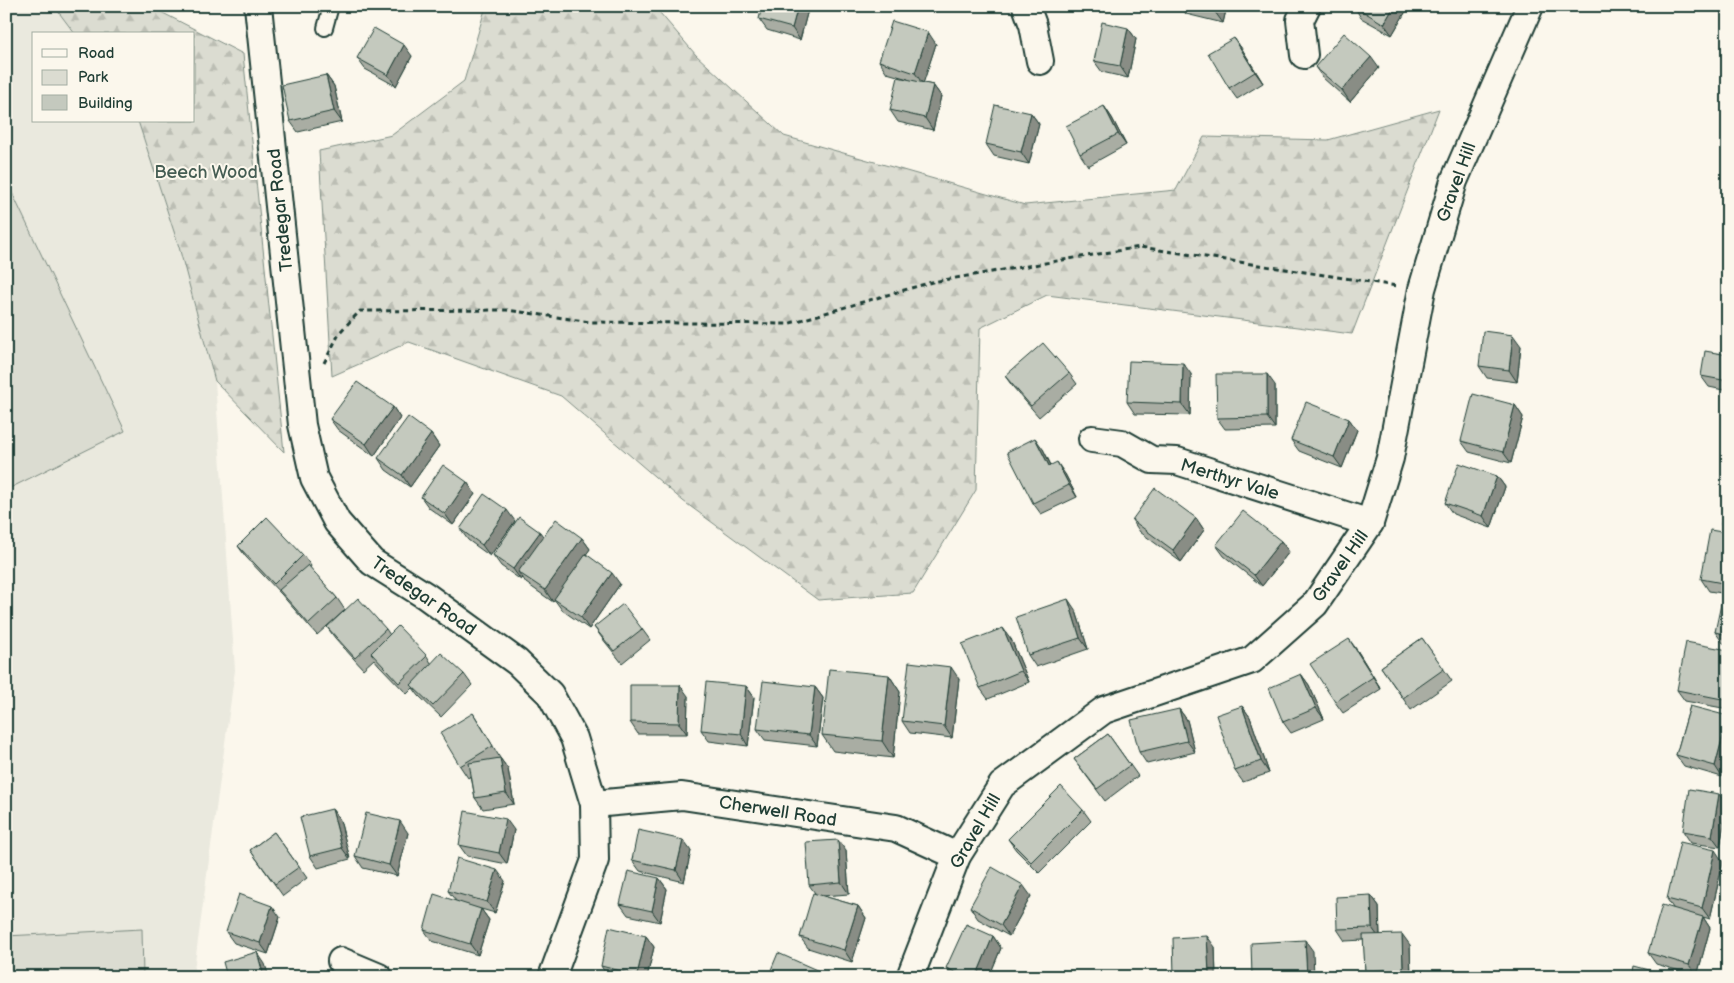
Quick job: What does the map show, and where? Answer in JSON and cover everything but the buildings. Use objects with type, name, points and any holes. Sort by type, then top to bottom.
[{"type":"street","name":"Tredegar Road","points":[[258,6],[302,425],[314,478],[337,522],[372,562],[426,596],[517,662],[550,694],[574,738],[594,804],[595,860],[552,977]]},
{"type":"street","points":[[1026,6],[1033,25],[1040,61]]},
{"type":"street","points":[[1304,55],[1300,20],[1307,6]]},
{"type":"street","name":"Gravel Hill","points":[[910,977],[957,856],[1002,784],[1104,710],[1252,660],[1315,604],[1370,523],[1390,458],[1422,289],[1454,181],[1530,6]]},
{"type":"street","name":"Merthyr Vale","points":[[1092,439],[1122,443],[1152,460],[1177,461],[1370,523]]},
{"type":"street","name":"Cherwell Road","points":[[594,804],[682,796],[896,828],[957,856]]},
{"type":"street","points":[[341,961],[379,977]]},
{"type":"lane","points":[[325,28],[331,6]]},
{"type":"path","points":[[323,364],[340,332],[360,311],[507,310],[592,322],[787,324],[932,282],[1140,246],[1422,289]]},
{"type":"shaded area","points":[[6,6],[54,6],[74,32],[32,32],[32,122],[138,122],[179,247],[215,381],[235,670],[193,977],[6,977]]},
{"type":"green space","name":"Beech Wood","points":[[54,6],[157,6],[161,12],[243,54],[284,452],[215,381],[179,247],[138,122],[195,122],[195,32],[74,32]]},
{"type":"green space","points":[[486,6],[654,6],[696,55],[784,136],[1025,205],[1176,190],[1204,137],[1328,140],[1439,109],[1352,334],[1047,295],[980,328],[976,490],[913,593],[818,600],[683,501],[561,396],[409,342],[332,376],[319,151],[392,135],[464,81]]},
{"type":"green space","points":[[6,180],[125,431],[6,490]]},
{"type":"green space","points":[[142,929],[143,977],[6,977],[6,936]]}]
